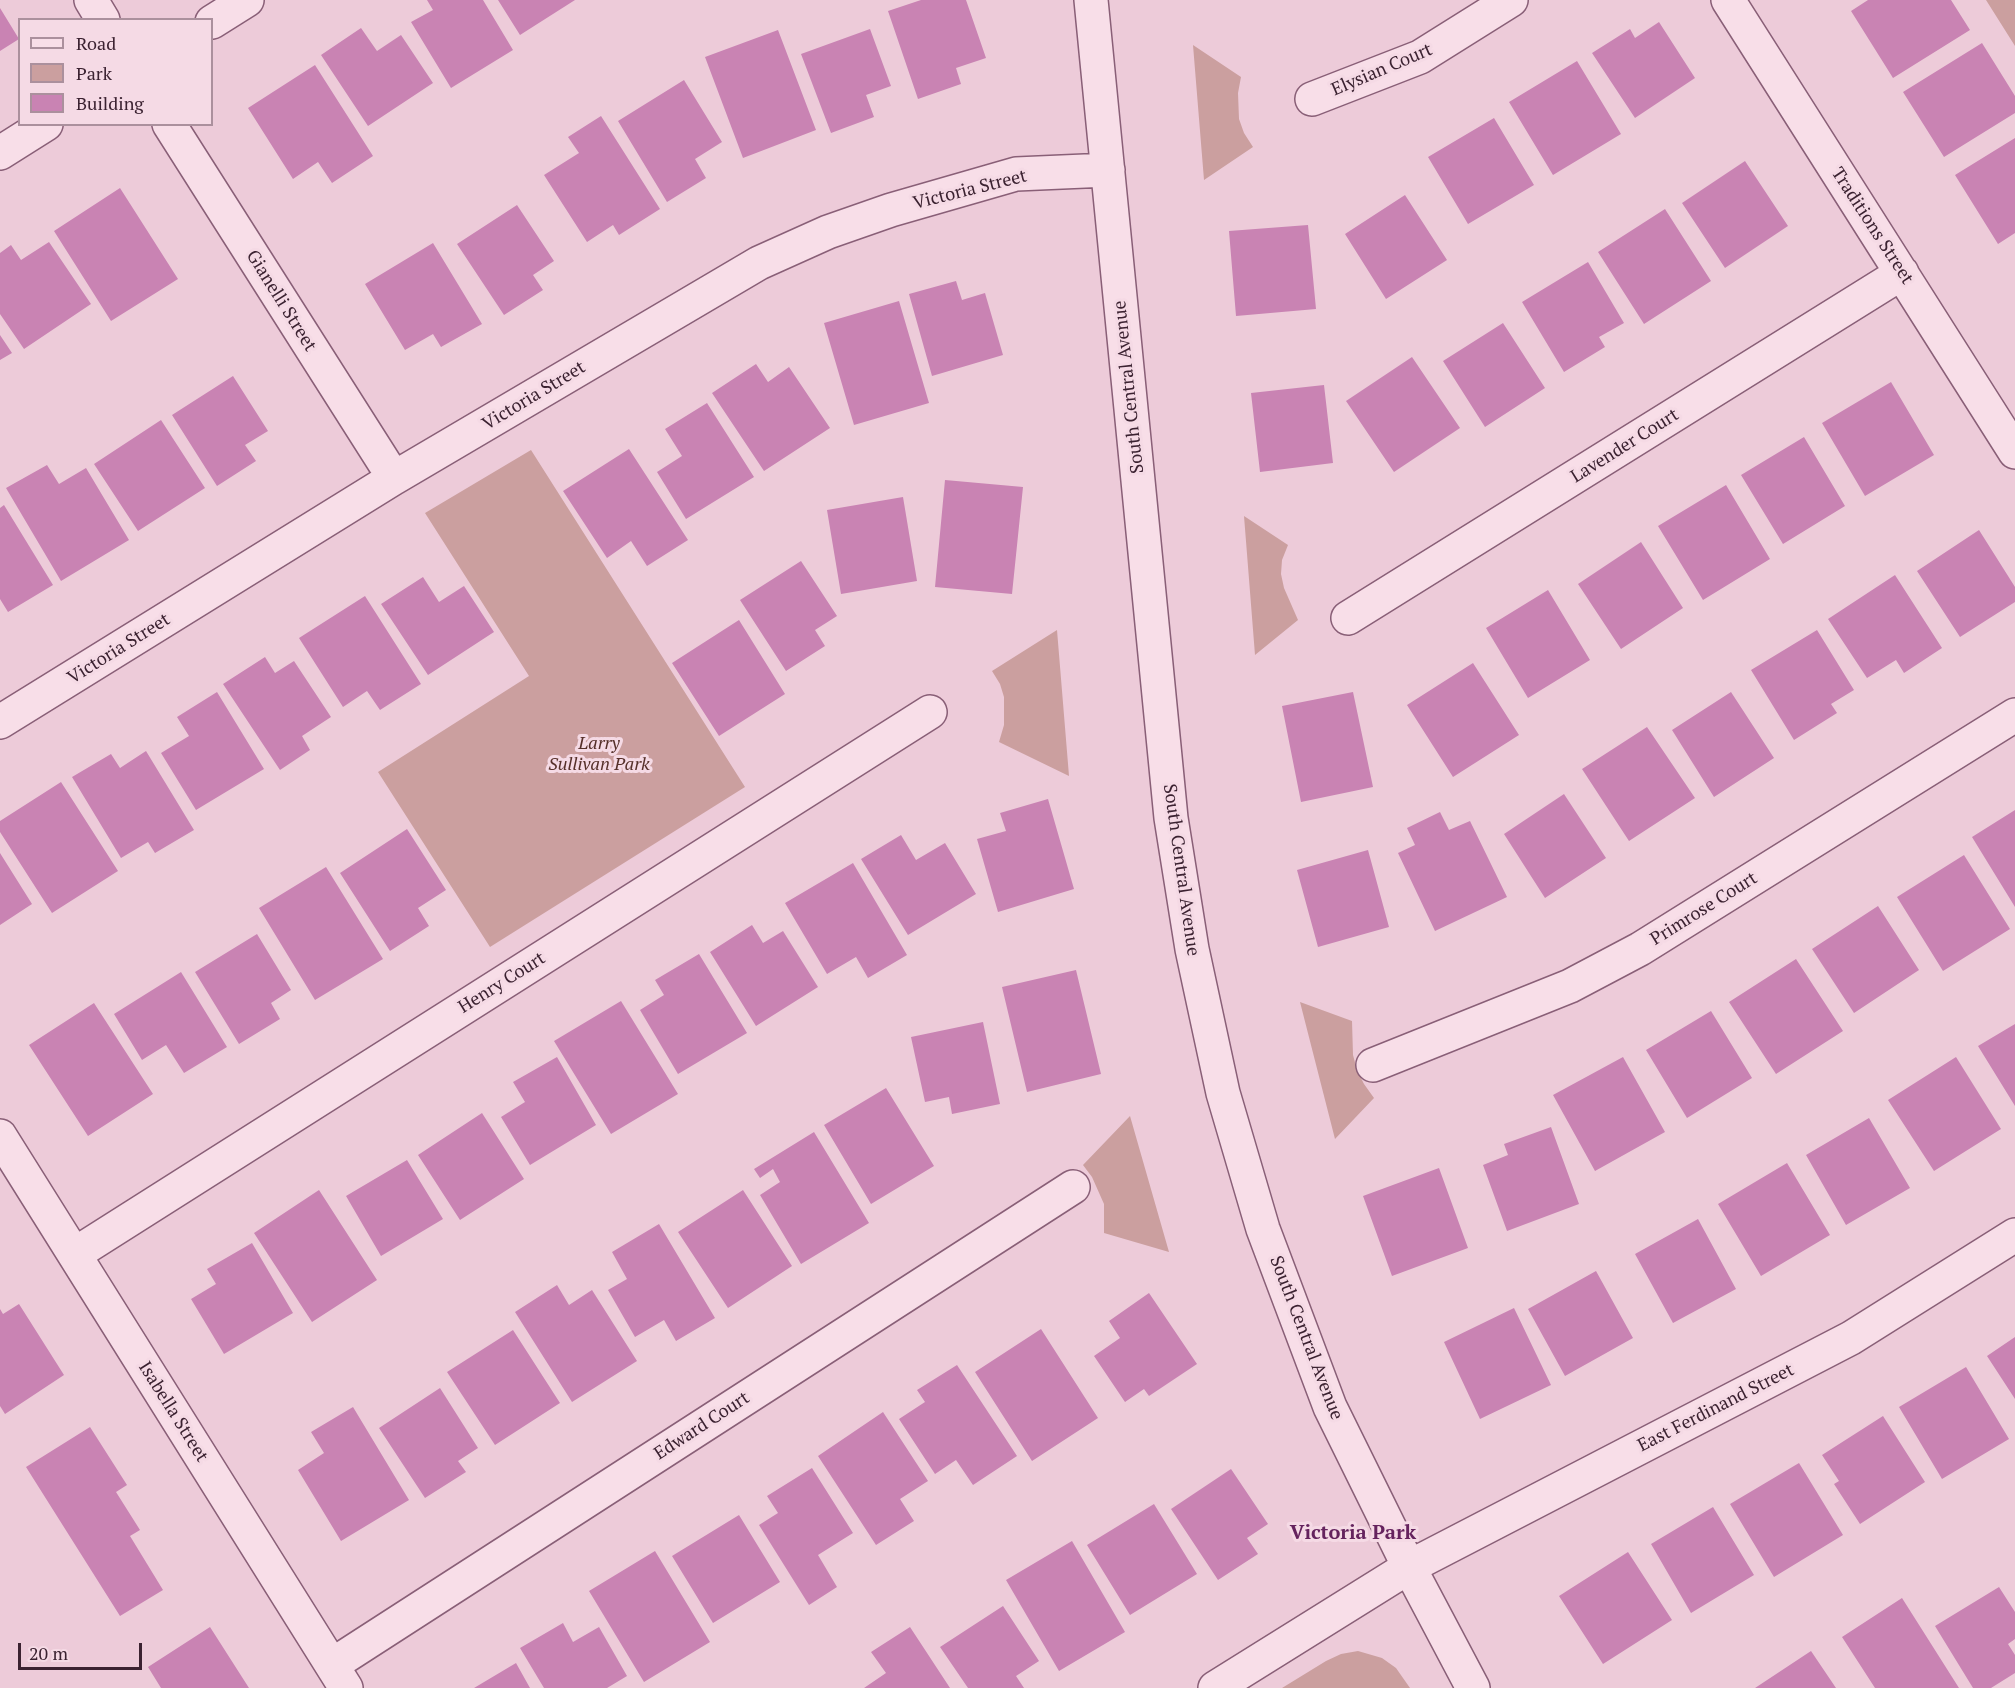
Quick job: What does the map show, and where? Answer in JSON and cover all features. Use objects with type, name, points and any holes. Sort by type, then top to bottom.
[{"type":"street","points":[[90,0],[102,18]]},
{"type":"street","points":[[213,21],[247,0]]},
{"type":"street","name":"South Central Avenue","points":[[1090,0],[1171,818],[1191,949],[1223,1093],[1263,1229],[1330,1407],[1409,1567],[1473,1688]]},
{"type":"street","name":"Elysian Court","points":[[1312,99],[1420,57],[1511,0]]},
{"type":"street","name":"Traditions Street","points":[[1728,0],[2015,452]]},
{"type":"street","points":[[0,153],[43,126]]},
{"type":"street","name":"Gianelli Street","points":[[170,126],[394,478]]},
{"type":"street","name":"Victoria Street","points":[[0,722],[394,478],[759,263],[828,232],[891,210],[1016,174],[1108,170]]},
{"type":"street","name":"Lavender Court","points":[[1348,618],[1902,273]]},
{"type":"street","name":"Henry Court","points":[[75,1254],[930,712]]},
{"type":"street","name":"Primrose Court","points":[[1373,1065],[1570,986],[1640,949],[2015,715]]},
{"type":"street","name":"Isabella Street","points":[[0,1136],[339,1676]]},
{"type":"street","name":"Edward Court","points":[[339,1676],[1073,1187]]},
{"type":"street","name":"East Ferdinand Street","points":[[1215,1688],[1409,1567],[1851,1338],[2015,1234]]},
{"type":"green space","points":[[1986,0],[2015,0],[2015,46]]},
{"type":"green space","points":[[1193,45],[1241,77],[1238,93],[1239,119],[1253,147],[1204,180]]},
{"type":"green space","name":"Larry Sullivan Park","points":[[531,450],[745,787],[490,947],[378,772],[529,676],[425,513]]},
{"type":"green space","points":[[1244,516],[1288,545],[1282,560],[1281,574],[1284,588],[1298,620],[1255,655]]},
{"type":"green space","points":[[1057,630],[1069,776],[999,742],[1004,725],[1004,697],[1000,684],[992,671]]},
{"type":"green space","points":[[1300,1002],[1352,1021],[1353,1055],[1357,1070],[1374,1098],[1335,1139]]},
{"type":"green space","points":[[1130,1116],[1169,1252],[1104,1233],[1104,1204],[1092,1177],[1083,1165]]},
{"type":"green space","points":[[1358,1651],[1382,1658],[1396,1668],[1410,1688],[1282,1688],[1326,1661],[1341,1654]]},
{"type":"building","points":[[427,0],[483,0],[513,50],[451,88],[411,22],[433,10]]},
{"type":"building","points":[[498,0],[575,0],[520,35]]},
{"type":"building","points":[[921,0],[966,0],[986,58],[956,68],[961,84],[918,99],[888,11]]},
{"type":"building","points":[[1868,0],[1951,0],[1970,30],[1893,78],[1851,11]]},
{"type":"building","points":[[0,8],[18,40],[0,51]]},
{"type":"building","points":[[1659,22],[1695,78],[1635,118],[1592,53],[1630,29],[1635,38]]},
{"type":"building","points":[[361,28],[377,51],[401,35],[433,83],[368,126],[321,55]]},
{"type":"building","points":[[870,29],[891,86],[866,95],[874,117],[831,133],[801,54]]},
{"type":"building","points":[[778,30],[816,130],[743,158],[705,57]]},
{"type":"building","points":[[1982,43],[2015,96],[2015,113],[1944,157],[1903,92]]},
{"type":"building","points":[[1577,61],[1621,134],[1553,175],[1509,102]]},
{"type":"building","points":[[315,65],[373,156],[332,183],[318,162],[293,179],[248,108]]},
{"type":"building","points":[[684,80],[722,142],[695,159],[706,178],[667,202],[618,121]]},
{"type":"building","points":[[601,116],[660,209],[619,235],[613,225],[587,242],[544,175],[579,153],[568,137]]},
{"type":"building","points":[[1494,118],[1534,185],[1468,224],[1428,157]]},
{"type":"building","points":[[2015,138],[2015,233],[1998,244],[1955,175]]},
{"type":"building","points":[[1745,161],[1788,226],[1725,268],[1682,203]]},
{"type":"building","points":[[120,188],[178,279],[111,321],[54,231]]},
{"type":"building","points":[[1405,195],[1447,260],[1386,299],[1345,234]]},
{"type":"building","points":[[517,205],[554,261],[533,275],[543,290],[504,315],[457,244]]},
{"type":"building","points":[[1665,209],[1711,281],[1644,324],[1598,252]]},
{"type":"building","points":[[1308,225],[1316,309],[1236,316],[1229,231]]},
{"type":"building","points":[[49,242],[91,304],[24,349],[0,314],[0,253],[11,245],[21,260]]},
{"type":"building","points":[[433,243],[482,324],[441,347],[433,334],[405,350],[365,284]]},
{"type":"building","points":[[1588,262],[1624,323],[1599,337],[1605,347],[1564,372],[1522,302]]},
{"type":"building","points":[[956,281],[962,300],[985,293],[1003,355],[932,376],[909,294]]},
{"type":"building","points":[[899,301],[929,403],[854,425],[824,323]]},
{"type":"building","points":[[1503,323],[1545,388],[1485,427],[1443,361]]},
{"type":"building","points":[[0,335],[12,353],[0,360]]},
{"type":"building","points":[[1412,357],[1460,428],[1394,472],[1346,401]]},
{"type":"building","points":[[756,364],[768,382],[789,367],[830,428],[764,471],[712,393]]},
{"type":"building","points":[[233,376],[268,431],[245,445],[256,461],[217,486],[172,415]]},
{"type":"building","points":[[1891,382],[1934,455],[1865,496],[1822,423]]},
{"type":"building","points":[[1324,385],[1333,463],[1260,472],[1251,393]]},
{"type":"building","points":[[707,403],[754,477],[686,519],[657,472],[682,456],[665,429]]},
{"type":"building","points":[[161,420],[205,488],[138,531],[94,464]]},
{"type":"building","points":[[1804,437],[1845,506],[1783,544],[1741,475]]},
{"type":"building","points":[[629,449],[688,540],[647,566],[631,541],[607,558],[563,491]]},
{"type":"building","points":[[47,465],[59,484],[86,468],[129,540],[61,581],[6,488]]},
{"type":"building","points":[[945,480],[1023,487],[1012,594],[935,587]]},
{"type":"building","points":[[1726,485],[1770,559],[1703,600],[1658,526]]},
{"type":"building","points":[[903,497],[917,581],[841,594],[827,510]]},
{"type":"building","points":[[4,505],[53,585],[8,612],[0,599],[0,508]]},
{"type":"building","points":[[1979,530],[2015,587],[2015,602],[1960,637],[1917,571]]},
{"type":"building","points":[[1641,542],[1683,608],[1621,649],[1578,584]]},
{"type":"building","points":[[801,561],[837,616],[815,630],[825,646],[786,671],[740,600]]},
{"type":"building","points":[[1895,575],[1942,648],[1904,673],[1896,660],[1867,678],[1828,619]]},
{"type":"building","points":[[423,577],[439,602],[464,586],[494,632],[428,675],[381,604]]},
{"type":"building","points":[[1548,590],[1590,660],[1528,698],[1486,628]]},
{"type":"building","points":[[365,596],[421,684],[380,710],[367,691],[343,707],[299,638]]},
{"type":"building","points":[[739,620],[785,694],[719,736],[672,663]]},
{"type":"building","points":[[1817,630],[1854,690],[1831,704],[1837,713],[1794,740],[1751,670]]},
{"type":"building","points":[[265,657],[275,673],[294,661],[331,717],[302,736],[310,750],[280,770],[223,684]]},
{"type":"building","points":[[1473,663],[1519,735],[1453,777],[1407,705]]},
{"type":"building","points":[[217,692],[264,769],[196,810],[161,753],[189,736],[177,717]]},
{"type":"building","points":[[1353,692],[1373,787],[1301,802],[1282,706]]},
{"type":"building","points":[[1731,692],[1774,758],[1714,797],[1672,730]]},
{"type":"building","points":[[1647,727],[1695,798],[1629,841],[1582,769]]},
{"type":"building","points":[[146,751],[194,830],[155,853],[148,842],[121,858],[72,777],[111,754],[120,768]]},
{"type":"building","points":[[61,782],[118,871],[52,913],[0,832],[0,821]]},
{"type":"building","points":[[1564,794],[1606,858],[1545,898],[1504,834]]},
{"type":"building","points":[[1048,799],[1074,889],[998,912],[977,839],[1006,831],[1000,813]]},
{"type":"building","points":[[2015,810],[2015,907],[1972,837]]},
{"type":"building","points":[[1440,812],[1449,830],[1470,821],[1507,897],[1435,931],[1398,853],[1415,845],[1407,828]]},
{"type":"building","points":[[407,829],[446,890],[418,908],[429,926],[390,951],[340,873]]},
{"type":"building","points":[[901,835],[916,860],[945,843],[976,894],[908,935],[861,859]]},
{"type":"building","points":[[1368,850],[1389,927],[1318,947],[1297,870]]},
{"type":"building","points":[[0,853],[32,904],[0,925]]},
{"type":"building","points":[[1964,855],[2010,929],[1943,971],[1897,897]]},
{"type":"building","points":[[853,863],[907,955],[868,978],[856,957],[827,974],[785,903]]},
{"type":"building","points":[[326,867],[383,959],[315,1000],[259,908]]},
{"type":"building","points":[[1878,906],[1919,970],[1854,1013],[1812,949]]},
{"type":"building","points":[[752,925],[763,943],[783,931],[818,987],[756,1026],[710,952]]},
{"type":"building","points":[[257,934],[291,990],[271,1003],[280,1019],[239,1044],[195,972]]},
{"type":"building","points":[[699,954],[747,1033],[678,1074],[640,1010],[664,995],[655,980]]},
{"type":"building","points":[[1796,959],[1843,1031],[1776,1074],[1729,1002]]},
{"type":"building","points":[[1076,970],[1101,1074],[1027,1092],[1002,987]]},
{"type":"building","points":[[181,972],[227,1047],[184,1073],[166,1045],[142,1060],[114,1014]]},
{"type":"building","points":[[621,1001],[678,1094],[611,1134],[554,1041]]},
{"type":"building","points":[[94,1003],[153,1094],[88,1136],[29,1045]]},
{"type":"building","points":[[1711,1011],[1752,1078],[1687,1118],[1646,1050]]},
{"type":"building","points":[[983,1022],[1000,1104],[952,1114],[949,1097],[925,1102],[911,1037]]},
{"type":"building","points":[[2015,1024],[2015,1106],[1978,1046]]},
{"type":"building","points":[[557,1057],[596,1125],[530,1165],[501,1117],[525,1102],[513,1082]]},
{"type":"building","points":[[1623,1057],[1665,1132],[1595,1171],[1553,1095]]},
{"type":"building","points":[[1956,1057],[2001,1129],[1934,1171],[1888,1100]]},
{"type":"building","points":[[886,1088],[934,1166],[871,1204],[824,1125]]},
{"type":"building","points":[[482,1113],[524,1179],[460,1220],[418,1155]]},
{"type":"building","points":[[1869,1118],[1910,1188],[1846,1225],[1806,1155]]},
{"type":"building","points":[[1551,1127],[1579,1204],[1507,1231],[1483,1165],[1508,1155],[1504,1144]]},
{"type":"building","points":[[814,1132],[869,1223],[801,1264],[760,1195],[780,1182],[773,1169],[760,1178],[754,1169]]},
{"type":"building","points":[[407,1160],[443,1219],[381,1256],[346,1196]]},
{"type":"building","points":[[1787,1163],[1830,1235],[1761,1276],[1718,1204]]},
{"type":"building","points":[[1439,1168],[1468,1248],[1392,1276],[1363,1196]]},
{"type":"building","points":[[319,1190],[377,1280],[312,1322],[254,1233]]},
{"type":"building","points":[[743,1190],[792,1266],[728,1308],[678,1232]]},
{"type":"building","points":[[1698,1219],[1736,1289],[1673,1323],[1635,1254]]},
{"type":"building","points":[[659,1224],[715,1318],[676,1341],[664,1320],[635,1337],[608,1290],[627,1279],[612,1252]]},
{"type":"building","points":[[252,1243],[293,1313],[224,1354],[191,1299],[216,1284],[207,1269]]},
{"type":"building","points":[[1596,1271],[1633,1338],[1565,1376],[1528,1309]]},
{"type":"building","points":[[557,1285],[569,1305],[592,1290],[637,1361],[572,1402],[515,1312]]},
{"type":"building","points":[[1149,1293],[1197,1364],[1149,1396],[1144,1389],[1125,1402],[1094,1356],[1120,1338],[1109,1321]]},
{"type":"building","points":[[19,1304],[64,1375],[5,1414],[0,1406],[0,1309],[3,1314]]},
{"type":"building","points":[[1514,1308],[1551,1385],[1480,1419],[1444,1342]]},
{"type":"building","points":[[1041,1329],[1098,1418],[1032,1461],[975,1372]]},
{"type":"building","points":[[513,1330],[560,1403],[495,1445],[447,1372]]},
{"type":"building","points":[[2015,1337],[2015,1399],[1987,1356]]},
{"type":"building","points":[[957,1365],[1017,1456],[973,1485],[956,1460],[935,1474],[899,1419],[925,1402],[917,1390]]},
{"type":"building","points":[[1966,1367],[2009,1439],[1942,1479],[1899,1407]]},
{"type":"building","points":[[440,1388],[478,1448],[458,1461],[466,1472],[425,1498],[379,1428]]},
{"type":"building","points":[[353,1407],[409,1500],[341,1541],[298,1470],[324,1453],[311,1432]]},
{"type":"building","points":[[883,1412],[928,1481],[900,1499],[914,1521],[876,1545],[818,1456]]},
{"type":"building","points":[[1883,1416],[1925,1482],[1860,1524],[1834,1484],[1839,1481],[1822,1455]]},
{"type":"building","points":[[90,1427],[127,1485],[116,1492],[140,1530],[130,1536],[163,1590],[120,1616],[26,1467]]},
{"type":"building","points":[[1799,1463],[1843,1535],[1774,1577],[1730,1504]]},
{"type":"building","points":[[812,1468],[853,1533],[818,1555],[837,1587],[809,1605],[759,1525],[778,1513],[767,1496]]},
{"type":"building","points":[[1231,1469],[1268,1524],[1247,1538],[1258,1554],[1218,1580],[1171,1509]]},
{"type":"building","points":[[1154,1504],[1197,1574],[1130,1615],[1087,1545]]},
{"type":"building","points":[[1713,1507],[1754,1575],[1691,1613],[1651,1544]]},
{"type":"building","points":[[739,1515],[780,1582],[713,1623],[672,1556]]},
{"type":"building","points":[[1072,1541],[1125,1632],[1059,1671],[1006,1580]]},
{"type":"building","points":[[655,1551],[710,1642],[644,1682],[589,1591]]},
{"type":"building","points":[[1628,1552],[1672,1620],[1603,1664],[1559,1596]]},
{"type":"building","points":[[1999,1587],[2015,1612],[2015,1639],[2008,1644],[2015,1655],[2015,1673],[1991,1688],[1973,1688],[1935,1626]]},
{"type":"building","points":[[1902,1598],[1959,1688],[1875,1688],[1842,1637]]},
{"type":"building","points":[[1003,1606],[1039,1661],[1016,1676],[1024,1688],[968,1688],[940,1647]]},
{"type":"building","points":[[563,1623],[573,1642],[599,1627],[627,1676],[607,1688],[544,1688],[520,1648]]},
{"type":"building","points":[[210,1627],[249,1688],[161,1688],[148,1667]]},
{"type":"building","points":[[910,1627],[950,1688],[864,1688],[886,1673],[871,1652]]},
{"type":"building","points":[[1811,1651],[1836,1688],[1755,1688]]},
{"type":"building","points":[[516,1663],[530,1688],[474,1688]]},
{"type":"district","name":"Victoria Park","points":[[1353,1533]]}]
